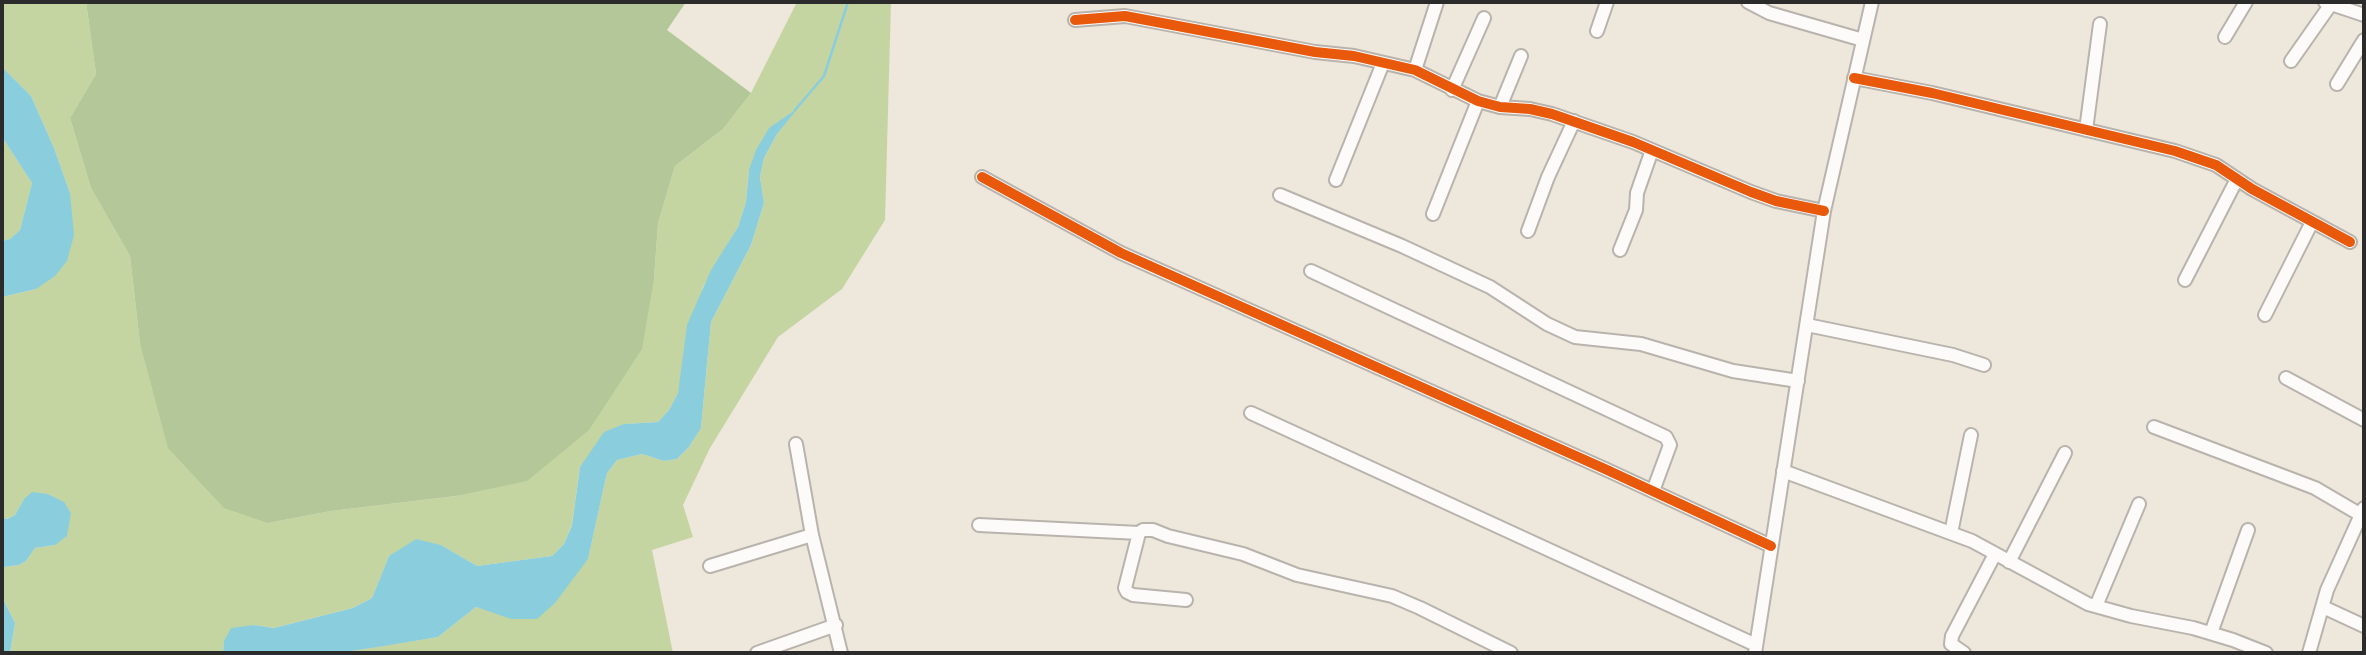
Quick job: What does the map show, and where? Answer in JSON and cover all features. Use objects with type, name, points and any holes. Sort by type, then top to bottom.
[{"type":"street","points":[[1415,70],[1437,2]]},
{"type":"street","points":[[1597,32],[1607,2]]},
{"type":"street","points":[[1748,2],[1770,7],[1863,40]]},
{"type":"street","points":[[1251,413],[1755,649],[1824,211],[1872,2]]},
{"type":"street","points":[[2225,37],[2246,2]]},
{"type":"street","points":[[2291,61],[2328,3],[2364,15]]},
{"type":"street","points":[[1075,20],[1125,16],[1415,70],[1478,101],[1500,107],[1531,109],[1574,121],[1652,150],[1751,192],[1776,201],[1824,211]]},
{"type":"street","points":[[1452,90],[1484,18]]},
{"type":"street","points":[[2086,130],[2100,24]]},
{"type":"street","points":[[2337,84],[2364,40]]},
{"type":"street","points":[[1500,107],[1521,56]]},
{"type":"street","points":[[1336,180],[1383,63]]},
{"type":"street","points":[[1854,78],[1932,93],[2175,150],[2216,165],[2236,179],[2350,242]]},
{"type":"street","points":[[1433,214],[1478,101]]},
{"type":"street","points":[[1528,231],[1548,177],[1574,121]]},
{"type":"street","points":[[1620,250],[1636,210],[1637,193],[1652,150]]},
{"type":"street","points":[[982,177],[1121,253],[1771,546]]},
{"type":"street","points":[[2185,280],[2236,179]]},
{"type":"street","points":[[1280,195],[1449,267],[1490,287],[1547,324],[1575,337],[1641,344],[1732,370],[1798,382]]},
{"type":"street","points":[[2265,316],[2312,222]]},
{"type":"street","points":[[1311,271],[1666,437],[1670,446],[1653,491]]},
{"type":"street","points":[[1807,325],[1953,355],[1983,365]]},
{"type":"street","points":[[2287,378],[2364,420]]},
{"type":"street","points":[[2154,427],[2315,488],[2363,511],[2332,580],[2309,653]]},
{"type":"street","points":[[1951,533],[1971,435]]},
{"type":"street","points":[[796,444],[812,535],[841,653]]},
{"type":"street","points":[[2008,562],[2066,453]]},
{"type":"street","points":[[1783,471],[1951,533],[2096,606],[2211,633],[2266,653]]},
{"type":"street","points":[[2096,606],[2139,504]]},
{"type":"street","points":[[979,525],[1139,533],[1153,530],[1243,554],[1297,575],[1391,596],[1511,653]]},
{"type":"street","points":[[2211,633],[2248,530]]},
{"type":"street","points":[[1139,533],[1125,588],[1127,592],[1133,595],[1186,600]]},
{"type":"street","points":[[710,566],[812,535]]},
{"type":"street","points":[[1964,653],[1951,644],[1952,636],[1995,554]]},
{"type":"street","points":[[2323,607],[2364,626]]},
{"type":"street","points":[[757,653],[836,625]]},
{"type":"green space","points":[[2,2],[86,2],[96,74],[70,118],[91,188],[130,256],[140,343],[268,523],[331,511],[457,496],[654,279],[658,223],[675,166],[723,129],[751,93],[797,2],[891,2],[885,220],[842,289],[778,337],[710,448],[683,505],[693,537],[652,550],[673,653],[338,653],[438,637],[476,607],[486,609],[588,559],[607,473],[617,460],[642,454],[664,461],[677,459],[689,447],[701,428],[711,322],[751,245],[764,203],[760,177],[764,158],[777,134],[795,110],[749,170],[746,202],[738,227],[703,287],[678,393],[669,410],[658,422],[624,424],[580,467],[572,524],[564,544],[552,556],[477,566],[441,545],[389,556],[372,598],[353,608],[274,628],[254,625],[224,641],[223,653],[10,653],[15,623],[2,597],[3,567],[19,565],[26,561],[35,548],[55,545],[71,513],[63,502],[48,494],[24,499],[15,515],[2,518],[2,297],[36,289],[70,193],[31,96],[2,67]]},
{"type":"green space","points":[[86,2],[686,2],[667,30],[751,93],[723,129],[675,166],[658,223],[654,279],[642,349],[589,430],[527,481],[456,496],[331,511],[268,523],[224,508],[168,448],[140,343],[130,256],[91,188],[70,118],[96,74]]},
{"type":"green space","points":[[2,137],[32,183],[20,230],[10,239],[2,241]]},
{"type":"water","points":[[2,67],[31,96],[54,148],[70,193],[74,235],[67,261],[55,276],[36,289],[2,297],[2,241],[10,239],[20,230],[32,183],[2,137]]},
{"type":"water","points":[[798,108],[777,134],[764,158],[760,177],[764,203],[751,245],[711,322],[701,428],[689,447],[677,459],[664,461],[642,454],[617,460],[607,473],[588,559],[555,603],[537,619],[511,619],[476,607],[438,637],[338,653],[223,653],[224,641],[231,628],[254,625],[274,628],[353,608],[372,598],[389,556],[416,539],[441,545],[477,566],[552,556],[564,544],[572,525],[580,467],[604,432],[624,424],[658,422],[669,410],[678,393],[687,325],[711,270],[738,227],[746,202],[749,170],[756,150],[769,128]]},
{"type":"water","points":[[32,492],[48,494],[64,502],[71,513],[67,536],[55,545],[35,548],[26,561],[4,567],[2,570],[2,518],[15,515],[24,499]]},
{"type":"water","points":[[2,597],[15,623],[10,653],[2,653]]},
{"type":"waterway","points":[[795,110],[824,76],[848,2]]},
{"type":"cycle path","points":[[1075,20],[1125,16],[1315,52],[1354,56],[1415,70],[1478,101],[1500,107],[1552,114],[1633,142],[1776,201],[1824,211]]},
{"type":"cycle path","points":[[1854,78],[1932,93],[2175,151],[2216,165],[2252,189],[2350,242]]},
{"type":"cycle path","points":[[982,177],[1121,253],[1771,546]]}]
